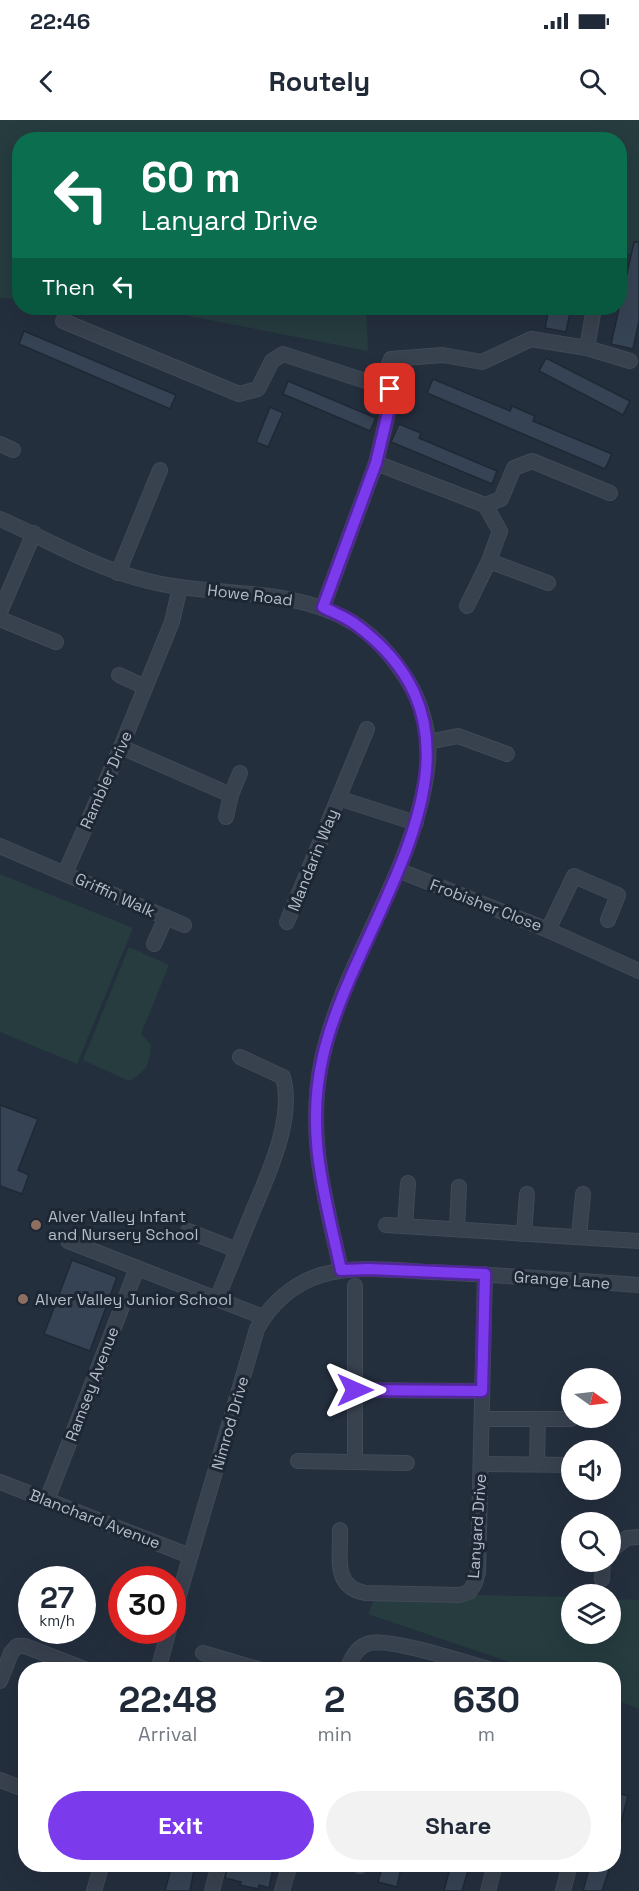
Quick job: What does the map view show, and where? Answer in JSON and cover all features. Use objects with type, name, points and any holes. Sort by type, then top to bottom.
[{"type":"street","points":[[586,348],[593,315]]},
{"type":"street","points":[[63,321],[239,394],[258,389],[272,361],[283,354],[390,389]]},
{"type":"street","points":[[323,607],[376,463],[388,413],[390,389],[386,371],[391,359],[442,355],[482,362],[531,339],[586,348],[630,361]]},
{"type":"street","points":[[0,444],[13,450]]},
{"type":"street","points":[[484,505],[501,499],[514,468],[532,461],[610,493]]},
{"type":"street","points":[[376,463],[484,505],[500,531],[489,561],[467,606]]},
{"type":"street","points":[[118,573],[160,470]]},
{"type":"street","name":"Howe Road","points":[[0,519],[118,573],[180,587],[268,595],[323,607],[354,623],[376,641],[394,660],[411,686],[422,713],[428,742],[426,783],[416,823],[398,870],[333,1020],[317,1085],[318,1166],[341,1270]]},
{"type":"street","points":[[0,612],[34,533]]},
{"type":"street","points":[[489,561],[548,583]]},
{"type":"street","name":"Rambler Drive","points":[[65,873],[146,687],[172,622],[180,587]]},
{"type":"street","points":[[0,619],[56,642]]},
{"type":"street","points":[[119,675],[146,687]]},
{"type":"street","name":"Mandarin Way","points":[[287,922],[367,729]]},
{"type":"street","points":[[428,742],[458,736],[507,754]]},
{"type":"street","points":[[121,747],[231,795]]},
{"type":"street","points":[[226,817],[231,795],[240,773]]},
{"type":"street","name":"Mandarin Way","points":[[338,798],[416,823]]},
{"type":"street","name":"Griffin Walk","points":[[0,846],[184,925]]},
{"type":"street","name":"Frobisher Close","points":[[398,870],[548,930],[574,876],[618,895],[608,920]]},
{"type":"street","name":"Griffin Walk","points":[[154,944],[166,918]]},
{"type":"street","points":[[548,930],[639,971]]},
{"type":"street","points":[[217,1299],[278,1150],[286,1100],[283,1077],[240,1057]]},
{"type":"street","points":[[405,1226],[408,1183]]},
{"type":"street","points":[[457,1229],[459,1187]]},
{"type":"street","points":[[524,1234],[527,1194]]},
{"type":"street","points":[[579,1237],[583,1194]]},
{"type":"street","points":[[386,1225],[639,1241]]},
{"type":"street","points":[[188,1231],[237,1250]]},
{"type":"street","points":[[68,1241],[263,1317]]},
{"type":"street","name":"Ramsey Avenue","points":[[47,1500],[137,1268]]},
{"type":"street","name":"Grange Lane","points":[[341,1270],[485,1274],[639,1285]]},
{"type":"street","name":"Nimrod Drive","points":[[186,1570],[257,1329],[263,1317],[284,1296],[301,1284],[341,1270]]},
{"type":"street","name":"Lanyard Drive","points":[[340,1530],[341,1575],[345,1584],[353,1591],[449,1596],[469,1592],[475,1583],[478,1572],[485,1274]]},
{"type":"street","points":[[355,1286],[355,1462]]},
{"type":"street","points":[[355,1390],[482,1391]]},
{"type":"street","points":[[482,1419],[561,1419]]},
{"type":"street","points":[[537,1419],[537,1464]]},
{"type":"street","points":[[298,1461],[407,1463]]},
{"type":"street","points":[[481,1464],[561,1465]]},
{"type":"street","name":"Blanchard Avenue","points":[[0,1482],[190,1556]]},
{"type":"street","points":[[621,1543],[627,1539],[639,1537]]},
{"type":"street","points":[[602,1572],[602,1579]]},
{"type":"street","points":[[350,1662],[358,1649],[370,1643],[388,1642],[462,1662]]},
{"type":"street","points":[[160,1662],[165,1644]]},
{"type":"street","points":[[0,1681],[11,1653],[17,1646],[25,1646],[66,1662]]},
{"type":"street","points":[[203,1653],[234,1662]]},
{"type":"street","points":[[0,1780],[18,1787]]},
{"type":"street","points":[[94,1891],[100,1872]]},
{"type":"street","points":[[212,1891],[217,1872]]},
{"type":"street","points":[[282,1891],[288,1872]]},
{"type":"street","points":[[488,1891],[493,1872]]},
{"type":"street","points":[[563,1891],[568,1872]]},
{"type":"green space","points":[[0,120],[639,120],[639,256],[627,253],[627,132],[12,132],[12,299],[0,298]]},
{"type":"green space","points":[[184,315],[366,315],[368,351]]},
{"type":"green space","points":[[0,874],[133,928],[77,1064],[0,1032]]},
{"type":"green space","points":[[129,947],[169,965],[141,1034],[151,1045],[150,1058],[143,1070],[129,1081],[83,1060]]},
{"type":"green space","points":[[478,1595],[561,1597],[561,1644],[621,1644],[621,1599],[639,1600],[639,1709],[621,1702],[621,1662],[509,1662],[368,1614],[374,1600]]},
{"type":"building","points":[[634,242],[639,242],[639,321],[633,349],[611,344],[618,315],[627,315],[627,273]]},
{"type":"building","points":[[548,315],[570,315],[566,332],[545,328]]},
{"type":"building","points":[[24,331],[176,395],[170,409],[19,344]]},
{"type":"building","points":[[546,358],[630,401],[623,415],[539,371]]},
{"type":"building","points":[[433,379],[510,411],[512,406],[535,416],[533,421],[612,454],[605,469],[427,393]]},
{"type":"building","points":[[288,381],[376,418],[370,431],[283,394]]},
{"type":"building","points":[[270,407],[283,413],[268,447],[256,442]]},
{"type":"building","points":[[399,424],[421,433],[419,438],[497,471],[492,484],[391,442]]},
{"type":"building","points":[[0,1105],[38,1119],[18,1170],[29,1175],[22,1194],[0,1186]]},
{"type":"building","points":[[72,1260],[117,1277],[90,1351],[44,1334]]},
{"type":"building","points":[[621,1794],[628,1796],[621,1823]]},
{"type":"building","points":[[170,1872],[194,1872],[190,1891],[165,1891]]},
{"type":"building","points":[[226,1872],[272,1872],[269,1888],[259,1885],[258,1889],[240,1885],[241,1882],[225,1878]]},
{"type":"building","points":[[381,1872],[400,1872],[397,1887],[378,1882]]},
{"type":"building","points":[[449,1872],[468,1872],[462,1891],[444,1891]]},
{"type":"building","points":[[588,1872],[608,1872],[602,1891],[583,1891]]},
{"type":"place","name":"Alver Valley Infant and Nursery School","points":[[36,1225]]},
{"type":"place","name":"Alver Valley Junior School","points":[[23,1299]]},
{"type":"route","points":[[355,1390],[482,1391],[485,1274],[341,1270],[318,1166],[317,1085],[333,1020],[398,870],[416,823],[426,783],[428,742],[422,713],[411,686],[394,660],[376,641],[354,623],[323,607],[376,463],[388,413],[390,389]]}]
